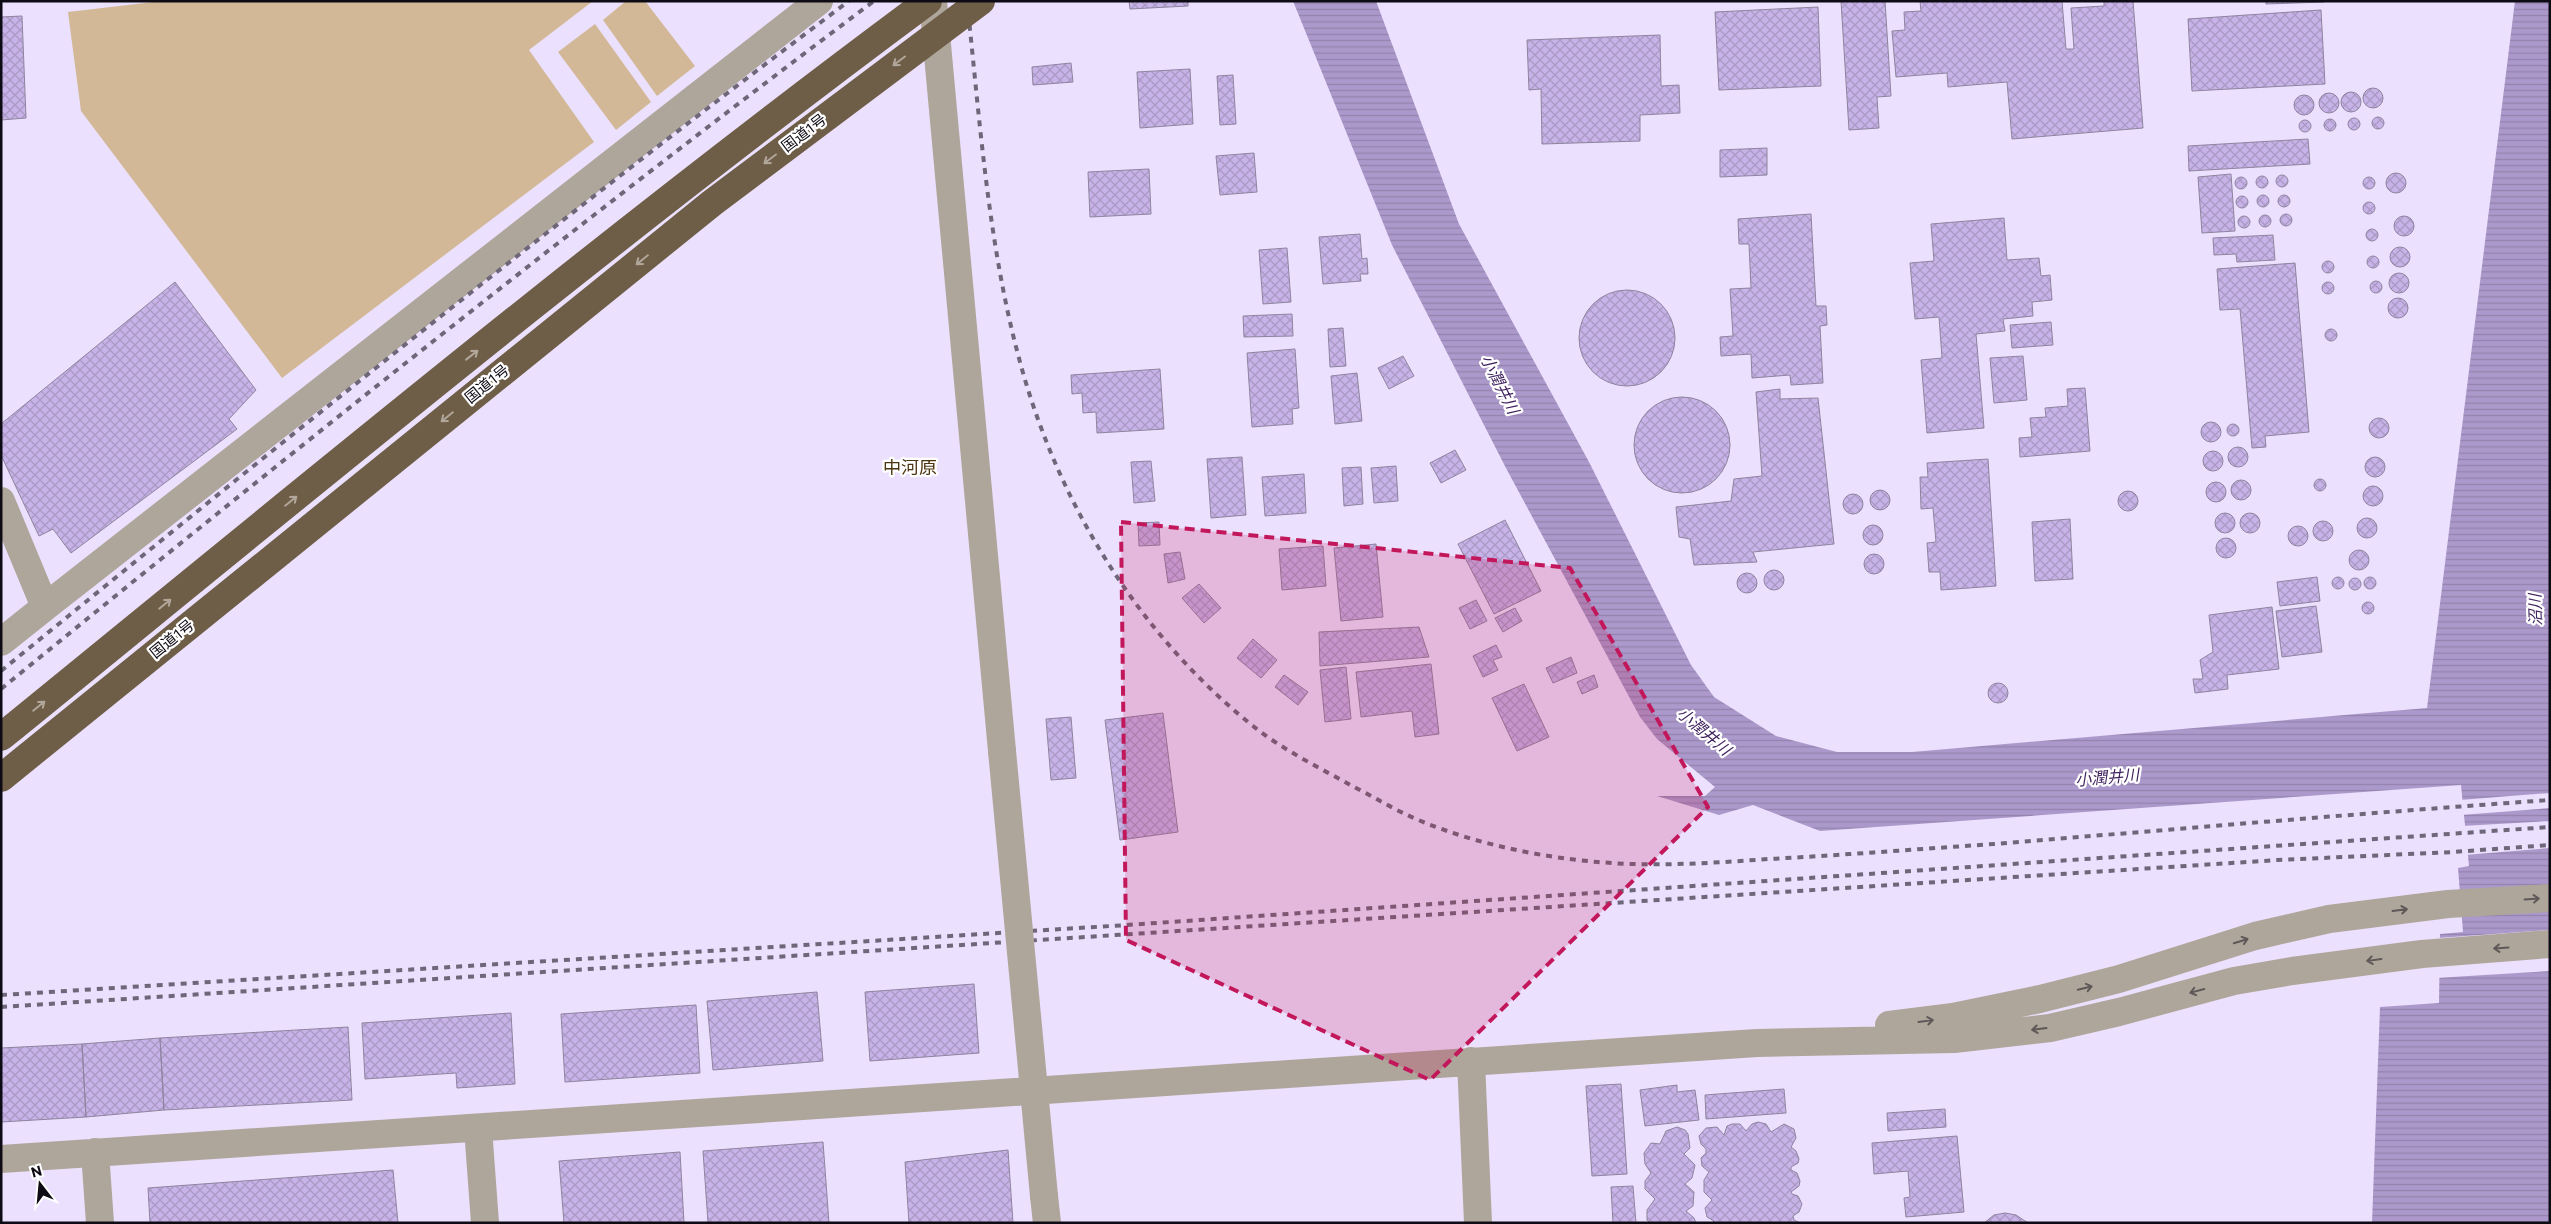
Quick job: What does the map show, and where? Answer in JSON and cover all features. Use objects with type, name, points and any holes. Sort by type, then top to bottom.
[{"type":"highway","name":"国道1号","points":[[1,737],[442,379],[705,171],[928,1]]},
{"type":"highway","name":"国道1号","points":[[1,778],[712,203],[981,1]]},
{"type":"street","points":[[1,642],[819,1]]},
{"type":"street","points":[[933,1],[1047,1223]]},
{"type":"street","points":[[1,501],[45,607]]},
{"type":"street","points":[[1756,1043],[1963,1015],[2040,999],[2119,979],[2255,936],[2329,919],[2448,904],[2550,898]]},
{"type":"street","points":[[1,1159],[1756,1043],[1954,1039],[2050,1028],[2119,1012],[2234,981],[2422,954],[2550,944]]},
{"type":"street","points":[[1471,1061],[1478,1223]]},
{"type":"street","points":[[478,1128],[485,1223]]},
{"type":"street","points":[[95,1152],[100,1223]]},
{"type":"highlighted area","points":[[1121,522],[1570,568],[1708,807],[1430,1080],[1126,940]]},
{"type":"shaded area","points":[[162,1],[593,1],[529,50],[594,142],[282,378],[81,111],[68,12]]},
{"type":"shaded area","points":[[626,1],[645,1],[695,66],[657,96],[603,20]]},
{"type":"shaded area","points":[[595,24],[651,102],[616,130],[558,52]]},
{"type":"water","points":[[1293,1],[1376,1],[1459,224],[1589,462],[1691,665],[1714,697],[1776,736],[1837,752],[1912,752],[2427,708],[2515,1],[2550,1],[2550,1223],[2372,1223],[2380,1007],[2439,1003],[2440,934],[2463,932],[2458,868],[2469,866],[2461,785],[1820,831],[1753,805],[1719,815],[1657,796],[1705,796],[1715,787],[1657,739],[1640,717],[1507,470],[1392,245]]},
{"type":"pier","points":[[2550,793],[2550,808],[2461,815],[2460,800]]},
{"type":"pier","points":[[2550,821],[2550,848],[2465,855],[2462,826]]},
{"type":"pier","points":[[2550,930],[2550,971],[2436,978],[2438,938]]},
{"type":"building","points":[[1129,1],[1188,1],[1188,6],[1130,9]]},
{"type":"building","points":[[1841,1],[1885,1],[1891,96],[1877,97],[1879,128],[1849,130]]},
{"type":"building","points":[[1920,1],[2062,1],[2066,49],[2074,49],[2071,8],[2104,6],[2104,1],[2133,1],[2143,128],[2012,139],[2007,82],[1948,87],[1947,73],[1896,77],[1892,31],[1905,30],[1904,12],[1921,11]]},
{"type":"building","points":[[2266,1],[2324,1],[2324,2],[2266,4]]},
{"type":"building","points":[[1818,7],[1821,86],[1719,90],[1715,12]]},
{"type":"building","points":[[2321,10],[2325,84],[2192,91],[2188,19]]},
{"type":"building","points":[[22,16],[26,118],[1,120],[1,17]]},
{"type":"building","points":[[1660,35],[1661,86],[1679,85],[1680,113],[1640,115],[1640,141],[1542,144],[1541,89],[1529,90],[1527,40]]},
{"type":"building","points":[[1071,63],[1073,82],[1033,85],[1032,67]]},
{"type":"building","points":[[1190,69],[1193,124],[1140,128],[1137,72]]},
{"type":"building","points":[[1233,75],[1236,124],[1220,125],[1217,76]]},
{"type":"building","points":[[2373,88],[2380,91],[2383,98],[2380,105],[2373,108],[2366,105],[2363,98],[2366,91]]},
{"type":"building","points":[[2351,92],[2358,95],[2361,102],[2358,109],[2351,112],[2344,109],[2341,102],[2344,95]]},
{"type":"building","points":[[2329,93],[2336,96],[2339,103],[2336,110],[2329,113],[2322,110],[2319,103],[2322,96]]},
{"type":"building","points":[[2304,95],[2311,98],[2314,105],[2311,112],[2304,115],[2297,112],[2294,105],[2297,98]]},
{"type":"building","points":[[2380,117],[2383,118],[2383,128],[2376,129],[2373,128],[2372,121],[2373,118]]},
{"type":"building","points":[[2356,118],[2359,119],[2359,129],[2352,130],[2349,129],[2348,122],[2349,119]]},
{"type":"building","points":[[2328,119],[2332,119],[2336,125],[2332,131],[2328,131],[2324,127],[2324,123]]},
{"type":"building","points":[[2303,120],[2307,120],[2311,126],[2307,132],[2303,132],[2299,128],[2299,124]]},
{"type":"building","points":[[2308,139],[2310,164],[2189,171],[2188,146]]},
{"type":"building","points":[[1767,148],[1767,175],[1720,177],[1720,150]]},
{"type":"building","points":[[1254,153],[1257,192],[1220,195],[1216,156]]},
{"type":"building","points":[[1149,169],[1151,214],[1090,217],[1088,172]]},
{"type":"building","points":[[2396,173],[2403,176],[2406,183],[2403,190],[2396,193],[2389,190],[2386,183],[2389,176]]},
{"type":"building","points":[[2231,174],[2235,231],[2202,233],[2198,177]]},
{"type":"building","points":[[2280,175],[2284,175],[2288,181],[2284,187],[2280,187],[2276,183],[2276,179]]},
{"type":"building","points":[[2260,176],[2264,176],[2268,182],[2264,188],[2260,188],[2256,184],[2256,180]]},
{"type":"building","points":[[2239,177],[2243,177],[2247,183],[2243,189],[2239,189],[2235,185],[2235,181]]},
{"type":"building","points":[[2367,177],[2371,177],[2375,183],[2371,189],[2367,189],[2363,185],[2363,181]]},
{"type":"building","points":[[2261,195],[2265,195],[2269,201],[2265,207],[2261,207],[2257,203],[2257,199]]},
{"type":"building","points":[[2282,195],[2286,195],[2290,201],[2286,207],[2282,207],[2278,203],[2278,199]]},
{"type":"building","points":[[2240,196],[2244,196],[2248,202],[2244,208],[2240,208],[2236,204],[2236,200]]},
{"type":"building","points":[[2367,202],[2371,202],[2375,208],[2371,214],[2367,214],[2363,210],[2363,206]]},
{"type":"building","points":[[1811,214],[1816,306],[1826,306],[1827,325],[1820,326],[1823,383],[1791,385],[1790,375],[1752,378],[1751,354],[1721,356],[1720,337],[1733,336],[1730,289],[1751,288],[1749,244],[1739,244],[1738,219]]},
{"type":"building","points":[[2284,214],[2288,214],[2292,220],[2288,226],[2284,226],[2280,222],[2280,218]]},
{"type":"building","points":[[2263,215],[2267,215],[2271,221],[2267,227],[2263,227],[2259,223],[2259,219]]},
{"type":"building","points":[[2242,216],[2246,216],[2250,222],[2246,228],[2242,228],[2238,224],[2238,220]]},
{"type":"building","points":[[2404,216],[2411,219],[2414,226],[2411,233],[2404,236],[2397,233],[2394,226],[2397,219]]},
{"type":"building","points":[[2004,218],[2007,260],[2039,258],[2041,276],[2050,275],[2052,300],[2032,302],[2033,316],[2003,319],[2005,331],[1976,334],[1984,428],[1927,433],[1921,360],[1942,358],[1939,317],[1915,319],[1910,263],[1934,261],[1931,224]]},
{"type":"building","points":[[2370,229],[2374,229],[2378,235],[2374,241],[2370,241],[2366,237],[2366,233]]},
{"type":"building","points":[[1360,234],[1362,259],[1367,258],[1368,274],[1360,274],[1361,281],[1323,284],[1319,237]]},
{"type":"building","points":[[2273,235],[2275,260],[2237,262],[2236,254],[2214,255],[2213,238]]},
{"type":"building","points":[[2400,247],[2407,250],[2410,257],[2407,264],[2400,267],[2393,264],[2390,257],[2393,250]]},
{"type":"building","points":[[1287,248],[1291,302],[1263,304],[1259,250]]},
{"type":"building","points":[[2371,256],[2375,256],[2379,262],[2375,268],[2371,268],[2367,264],[2367,260]]},
{"type":"building","points":[[2326,261],[2330,261],[2334,267],[2330,273],[2326,273],[2322,269],[2322,265]]},
{"type":"building","points":[[2295,263],[2309,432],[2265,436],[2266,447],[2252,448],[2240,309],[2220,310],[2217,269]]},
{"type":"building","points":[[2399,273],[2406,276],[2409,283],[2406,290],[2399,293],[2392,290],[2389,283],[2392,276]]},
{"type":"building","points":[[2378,281],[2381,282],[2381,292],[2374,293],[2371,292],[2370,285],[2371,282]]},
{"type":"building","points":[[175,282],[256,390],[229,419],[237,429],[71,553],[53,529],[39,536],[1,455],[1,424]]},
{"type":"building","points":[[2326,282],[2330,282],[2334,288],[2330,294],[2326,294],[2322,290],[2322,286]]},
{"type":"building","points":[[1627,290],[1645,293],[1661,304],[1672,320],[1675,338],[1672,356],[1661,372],[1645,383],[1627,386],[1609,383],[1593,372],[1582,356],[1579,338],[1582,320],[1593,304],[1609,293]]},
{"type":"building","points":[[2398,298],[2405,301],[2408,308],[2405,315],[2398,318],[2391,315],[2388,308],[2391,301]]},
{"type":"building","points":[[1292,314],[1293,336],[1244,337],[1243,316]]},
{"type":"building","points":[[2051,322],[2053,345],[2012,348],[2010,325]]},
{"type":"building","points":[[1343,328],[1346,366],[1330,367],[1328,329]]},
{"type":"building","points":[[2329,329],[2333,329],[2337,335],[2333,341],[2329,341],[2325,337],[2325,333]]},
{"type":"building","points":[[1295,349],[1299,408],[1292,409],[1293,424],[1252,427],[1247,353]]},
{"type":"building","points":[[1403,356],[1414,376],[1389,389],[1378,368]]},
{"type":"building","points":[[2023,356],[2027,400],[1994,403],[1990,358]]},
{"type":"building","points":[[1160,369],[1164,429],[1097,433],[1096,412],[1083,413],[1082,393],[1072,394],[1071,375]]},
{"type":"building","points":[[1357,373],[1362,421],[1335,424],[1331,376]]},
{"type":"building","points":[[2085,388],[2090,451],[2020,457],[2019,438],[2032,437],[2030,418],[2046,417],[2045,408],[2068,406],[2067,389]]},
{"type":"building","points":[[1780,389],[1780,399],[1818,398],[1834,544],[1753,552],[1757,562],[1694,565],[1690,539],[1679,537],[1676,507],[1731,501],[1734,479],[1762,476],[1756,392]]},
{"type":"building","points":[[1682,397],[1700,400],[1716,411],[1727,427],[1730,445],[1727,463],[1716,479],[1700,490],[1682,493],[1664,490],[1648,479],[1637,463],[1634,445],[1637,427],[1648,411],[1664,400]]},
{"type":"building","points":[[2379,418],[2386,421],[2389,428],[2386,435],[2379,438],[2372,435],[2369,428],[2372,421]]},
{"type":"building","points":[[2211,422],[2218,425],[2221,432],[2218,439],[2211,442],[2204,439],[2201,432],[2204,425]]},
{"type":"building","points":[[2231,424],[2235,424],[2239,430],[2235,436],[2231,436],[2227,432],[2227,428]]},
{"type":"building","points":[[2238,447],[2245,450],[2248,457],[2245,464],[2238,467],[2231,464],[2228,457],[2231,450]]},
{"type":"building","points":[[1455,450],[1466,470],[1441,483],[1430,463]]},
{"type":"building","points":[[2213,451],[2220,454],[2223,461],[2220,468],[2213,471],[2206,468],[2203,461],[2206,454]]},
{"type":"building","points":[[1242,457],[1246,515],[1211,518],[1207,459]]},
{"type":"building","points":[[2375,457],[2382,460],[2385,467],[2382,474],[2375,477],[2368,474],[2365,467],[2368,460]]},
{"type":"building","points":[[1988,459],[1996,586],[1941,590],[1940,572],[1929,572],[1927,543],[1936,542],[1933,508],[1921,509],[1920,477],[1928,477],[1927,463]]},
{"type":"building","points":[[1151,461],[1155,501],[1134,503],[1131,462]]},
{"type":"building","points":[[1396,466],[1398,501],[1374,503],[1371,468]]},
{"type":"building","points":[[1361,467],[1363,504],[1344,506],[1342,468]]},
{"type":"building","points":[[1304,474],[1306,513],[1265,516],[1262,477]]},
{"type":"building","points":[[2318,479],[2322,479],[2326,485],[2322,491],[2318,491],[2314,487],[2314,483]]},
{"type":"building","points":[[2241,480],[2248,483],[2251,490],[2248,497],[2241,500],[2234,497],[2231,490],[2234,483]]},
{"type":"building","points":[[2216,482],[2223,485],[2226,492],[2223,499],[2216,502],[2209,499],[2206,492],[2209,485]]},
{"type":"building","points":[[2373,486],[2380,489],[2383,496],[2380,503],[2373,506],[2366,503],[2363,496],[2366,489]]},
{"type":"building","points":[[1880,490],[1887,493],[1890,500],[1887,507],[1880,510],[1873,507],[1870,500],[1873,493]]},
{"type":"building","points":[[2128,491],[2135,494],[2138,501],[2135,508],[2128,511],[2121,508],[2118,501],[2121,494]]},
{"type":"building","points":[[1853,494],[1860,497],[1863,504],[1860,511],[1853,514],[1846,511],[1843,504],[1846,497]]},
{"type":"building","points":[[2225,513],[2232,516],[2235,523],[2232,530],[2225,533],[2218,530],[2215,523],[2218,516]]},
{"type":"building","points":[[2250,513],[2257,516],[2260,523],[2257,530],[2250,533],[2243,530],[2240,523],[2243,516]]},
{"type":"building","points":[[2367,518],[2374,521],[2377,528],[2374,535],[2367,538],[2360,535],[2357,528],[2360,521]]},
{"type":"building","points":[[2070,519],[2073,579],[2035,581],[2032,522]]},
{"type":"building","points":[[1505,520],[1541,591],[1494,614],[1458,544]]},
{"type":"building","points":[[2323,521],[2330,524],[2333,531],[2330,538],[2323,541],[2316,538],[2313,531],[2316,524]]},
{"type":"building","points":[[1159,522],[1160,545],[1139,546],[1138,523]]},
{"type":"building","points":[[1873,525],[1880,528],[1883,535],[1880,542],[1873,545],[1866,542],[1863,535],[1866,528]]},
{"type":"building","points":[[2298,526],[2305,529],[2308,536],[2305,543],[2298,546],[2291,543],[2288,536],[2291,529]]},
{"type":"building","points":[[2226,538],[2233,541],[2236,548],[2233,555],[2226,558],[2219,555],[2216,548],[2219,541]]},
{"type":"building","points":[[1376,544],[1383,617],[1341,621],[1334,548]]},
{"type":"building","points":[[1323,546],[1326,586],[1282,590],[1279,549]]},
{"type":"building","points":[[2359,550],[2366,553],[2369,560],[2366,567],[2359,570],[2352,567],[2349,560],[2352,553]]},
{"type":"building","points":[[1180,552],[1185,579],[1168,583],[1164,554]]},
{"type":"building","points":[[1874,554],[1881,557],[1884,564],[1881,571],[1874,574],[1867,571],[1864,564],[1867,557]]},
{"type":"building","points":[[1774,570],[1781,573],[1784,580],[1781,587],[1774,590],[1767,587],[1764,580],[1767,573]]},
{"type":"building","points":[[1747,573],[1754,576],[1757,583],[1754,590],[1747,593],[1740,590],[1737,583],[1740,576]]},
{"type":"building","points":[[2317,577],[2320,601],[2280,606],[2277,582]]},
{"type":"building","points":[[2336,577],[2340,577],[2344,583],[2340,589],[2336,589],[2332,585],[2332,581]]},
{"type":"building","points":[[2368,577],[2372,577],[2376,583],[2372,589],[2368,589],[2364,585],[2364,581]]},
{"type":"building","points":[[2353,578],[2357,578],[2361,584],[2357,590],[2353,590],[2349,586],[2349,582]]},
{"type":"building","points":[[1199,584],[1221,608],[1204,623],[1182,598]]},
{"type":"building","points":[[1476,600],[1487,621],[1470,629],[1459,608]]},
{"type":"building","points":[[2366,602],[2370,602],[2374,608],[2370,614],[2366,614],[2362,610],[2362,606]]},
{"type":"building","points":[[2316,606],[2322,652],[2282,657],[2276,611]]},
{"type":"building","points":[[2272,607],[2279,669],[2227,675],[2228,689],[2195,693],[2193,679],[2203,679],[2200,660],[2213,652],[2209,615]]},
{"type":"building","points":[[1515,608],[1522,621],[1503,632],[1495,618]]},
{"type":"building","points":[[1419,627],[1429,657],[1320,666],[1319,632]]},
{"type":"building","points":[[1253,639],[1277,660],[1261,678],[1237,658]]},
{"type":"building","points":[[1496,645],[1502,657],[1493,660],[1498,670],[1483,677],[1473,656]]},
{"type":"building","points":[[1571,657],[1577,673],[1553,683],[1546,668]]},
{"type":"building","points":[[1431,664],[1439,734],[1415,737],[1412,711],[1361,717],[1356,672]]},
{"type":"building","points":[[1346,667],[1351,719],[1325,722],[1320,670]]},
{"type":"building","points":[[1284,675],[1308,692],[1298,705],[1275,687]]},
{"type":"building","points":[[1594,675],[1598,687],[1582,694],[1577,682]]},
{"type":"building","points":[[1998,683],[2005,686],[2008,693],[2005,700],[1998,703],[1991,700],[1988,693],[1991,686]]},
{"type":"building","points":[[1524,684],[1549,737],[1517,751],[1492,698]]},
{"type":"building","points":[[1163,713],[1178,832],[1120,840],[1105,720]]},
{"type":"building","points":[[1071,717],[1076,778],[1051,780],[1046,719]]},
{"type":"building","points":[[974,984],[979,1053],[870,1061],[865,992]]},
{"type":"building","points":[[817,992],[823,1061],[713,1070],[707,1001]]},
{"type":"building","points":[[696,1005],[700,1073],[565,1082],[561,1014]]},
{"type":"building","points":[[511,1013],[515,1084],[457,1088],[456,1073],[365,1079],[362,1023]]},
{"type":"building","points":[[348,1027],[352,1100],[164,1110],[160,1038]]},
{"type":"building","points":[[160,1038],[164,1110],[86,1117],[82,1044]]},
{"type":"building","points":[[82,1044],[86,1117],[1,1122],[1,1048]]},
{"type":"building","points":[[1621,1084],[1627,1174],[1592,1176],[1586,1086]]},
{"type":"building","points":[[1677,1085],[1677,1092],[1695,1090],[1699,1120],[1645,1126],[1640,1090]]},
{"type":"building","points":[[1784,1089],[1786,1113],[1706,1119],[1705,1095]]},
{"type":"building","points":[[1945,1109],[1946,1127],[1888,1131],[1887,1113]]},
{"type":"building","points":[[1758,1122],[1766,1124],[1771,1132],[1784,1124],[1794,1129],[1796,1138],[1791,1147],[1796,1151],[1799,1159],[1798,1163],[1791,1167],[1791,1170],[1797,1173],[1800,1181],[1799,1186],[1791,1192],[1798,1196],[1802,1204],[1799,1212],[1793,1216],[1794,1220],[1800,1223],[1712,1223],[1714,1221],[1707,1217],[1705,1208],[1712,1200],[1704,1192],[1704,1180],[1709,1172],[1702,1166],[1701,1158],[1706,1153],[1706,1149],[1701,1144],[1699,1136],[1706,1128],[1717,1127],[1724,1135],[1727,1126],[1732,1124],[1740,1124],[1746,1131],[1752,1124]]},
{"type":"building","points":[[1677,1127],[1685,1130],[1688,1134],[1690,1148],[1684,1154],[1695,1165],[1692,1178],[1685,1184],[1694,1192],[1693,1206],[1686,1211],[1694,1218],[1696,1223],[1650,1223],[1647,1220],[1647,1210],[1655,1199],[1645,1189],[1645,1181],[1651,1173],[1645,1164],[1644,1153],[1651,1143],[1660,1144],[1666,1131]]},
{"type":"building","points":[[1957,1136],[1964,1212],[1906,1217],[1904,1198],[1910,1197],[1908,1171],[1874,1174],[1872,1143]]},
{"type":"building","points":[[823,1142],[829,1223],[708,1223],[703,1151]]},
{"type":"building","points":[[1008,1150],[1013,1223],[909,1223],[905,1162]]},
{"type":"building","points":[[680,1152],[684,1223],[564,1223],[559,1161]]},
{"type":"building","points":[[393,1170],[398,1223],[150,1223],[148,1188]]},
{"type":"building","points":[[1633,1186],[1636,1223],[1613,1223],[1611,1187]]},
{"type":"building","points":[[2005,1213],[2016,1215],[2028,1223],[1984,1223],[1994,1215]]},
{"type":"railway","points":[[1,671],[211,500],[528,248],[741,82],[849,1]]},
{"type":"railway","points":[[1,689],[217,514],[543,255],[874,1]]},
{"type":"railway","points":[[967,1],[986,183],[1009,318],[1036,414],[1056,465],[1080,515],[1108,562],[1139,608],[1173,650],[1212,690],[1253,726],[1289,751],[1401,812],[1423,822],[1472,839],[1549,856],[1598,862],[1684,864],[1994,844],[2550,800]]},
{"type":"railway","points":[[1,995],[1127,925],[2550,827]]},
{"type":"railway","points":[[1,1007],[2278,860],[2453,852],[2550,845]]},
{"type":"district","name":"中河原","points":[[910,468]]},
{"type":"water label","name":"小潤井川","points":[[1500,384]]},
{"type":"water label","name":"沼川","points":[[2535,610]]},
{"type":"water label","name":"小潤井川","points":[[1704,731]]},
{"type":"water label","name":"小潤井川","points":[[2107,777]]}]
